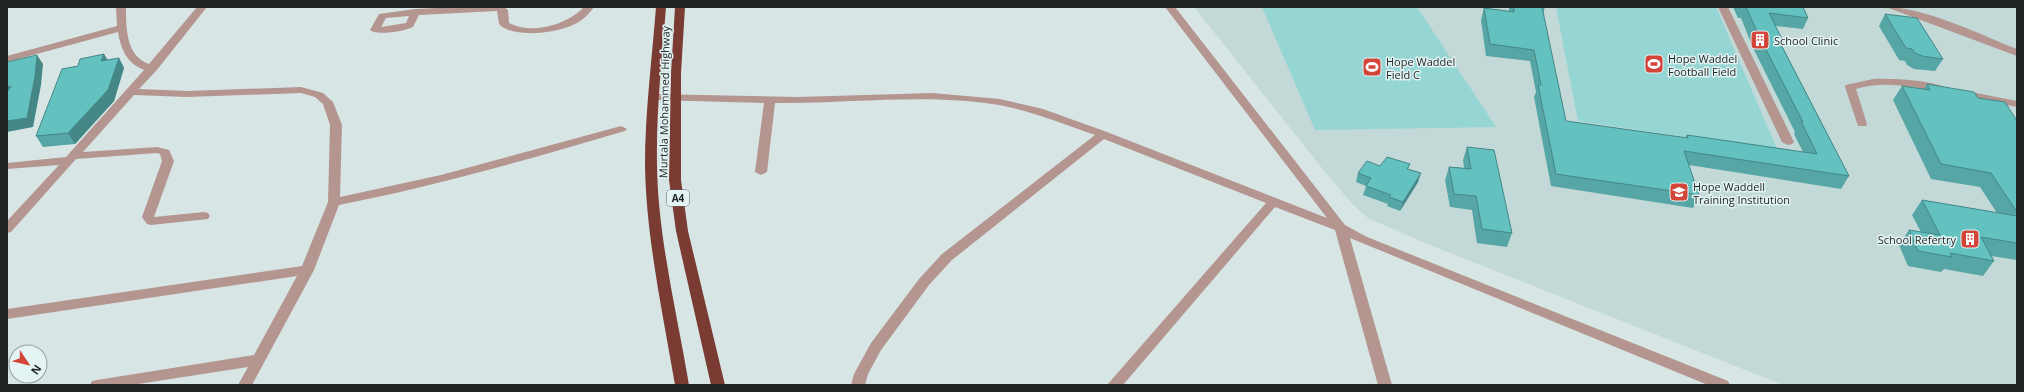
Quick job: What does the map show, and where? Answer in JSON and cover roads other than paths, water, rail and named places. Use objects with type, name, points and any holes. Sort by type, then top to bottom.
[{"type":"highway","name":"Murtala Mohammed Highway","points":[[661,7],[654,97],[651,166],[656,228],[682,385]]},
{"type":"highway","name":"Murtala Mohammed Highway","points":[[680,7],[676,98],[675,180],[682,231],[718,385]]},
{"type":"street","points":[[121,7],[121,28],[133,59],[137,63],[152,69]]},
{"type":"street","points":[[7,229],[73,158],[152,69],[202,7]]},
{"type":"street","points":[[388,7],[375,30],[404,28],[410,25],[415,12]]},
{"type":"street","points":[[382,16],[415,12],[498,8],[503,10],[504,24],[508,27],[515,29],[552,29],[570,23],[582,15],[589,7]]},
{"type":"street","points":[[1170,7],[1341,228],[1385,385]]},
{"type":"street","points":[[1723,7],[1788,142]]},
{"type":"street","points":[[1891,7],[1947,25],[2017,52]]},
{"type":"street","points":[[7,59],[121,28]]},
{"type":"street","points":[[1862,124],[1850,87],[1866,81],[1904,82],[2017,104]]},
{"type":"street","points":[[131,92],[187,94],[289,89],[301,90],[319,95],[328,102],[336,125],[334,202],[307,270],[284,316],[257,360],[245,385]]},
{"type":"street","points":[[654,97],[818,100],[962,96],[1001,102],[1034,110],[1150,150],[1272,203],[1341,228],[1363,240],[1723,385]]},
{"type":"street","points":[[760,172],[770,100]]},
{"type":"street","points":[[334,202],[380,194],[454,177],[621,129]]},
{"type":"street","points":[[858,385],[876,347],[924,282],[947,257],[1103,134]]},
{"type":"street","points":[[7,166],[157,150],[165,152],[168,161],[148,218],[152,221],[204,216]]},
{"type":"street","points":[[1114,385],[1272,203]]},
{"type":"street","points":[[7,314],[307,270]]},
{"type":"street","points":[[97,385],[257,360]]},
{"type":"place","name":"School Clinic","points":[[1760,40]]},
{"type":"place","name":"Hope Waddel Football Field","points":[[1654,64]]},
{"type":"place","name":"Hope Waddel Field C","points":[[1372,67]]},
{"type":"place","name":"Hope Waddell Training Institution","points":[[1679,192]]},
{"type":"place","name":"School Refertry","points":[[1970,239]]}]
